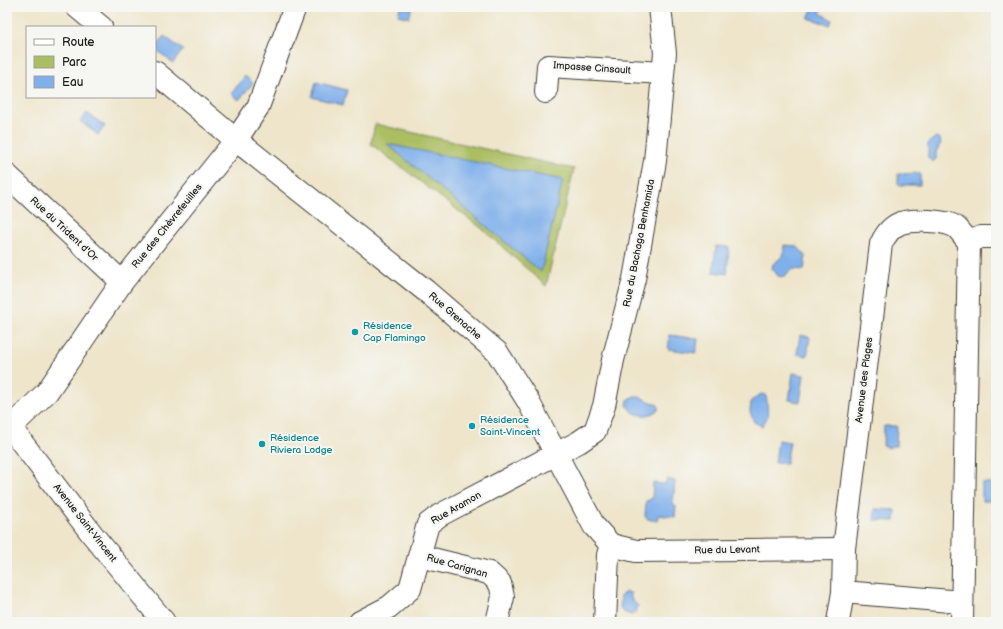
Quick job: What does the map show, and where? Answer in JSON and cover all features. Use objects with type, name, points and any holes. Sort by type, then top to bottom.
[{"type":"street","points":[[77,7],[100,26]]},
{"type":"street","name":"Rue des Chèvrefeuilles","points":[[9,425],[47,392],[122,282],[236,140],[258,107],[295,7]]},
{"type":"street","name":"Rue du Bachaga Benhamida","points":[[556,454],[595,431],[604,406],[613,360],[634,279],[655,161],[665,53],[660,7]]},
{"type":"street","name":"Impasse Cinsault","points":[[546,92],[548,66],[663,73]]},
{"type":"street","name":"Rue Grenache","points":[[156,73],[236,140],[426,291],[497,352],[528,401],[594,526],[611,546]]},
{"type":"street","name":"Rue du Trident d'Or","points":[[7,175],[122,282]]},
{"type":"street","name":"Avenue des Plages","points":[[838,622],[843,592],[844,549],[881,244],[892,227],[911,220],[946,223],[957,228],[969,242]]},
{"type":"street","points":[[843,592],[962,612],[969,242],[981,237],[996,237]]},
{"type":"street","name":"Avenue Saint-Vincent","points":[[9,425],[92,534],[164,622]]},
{"type":"street","name":"Rue Aramon","points":[[360,622],[389,607],[410,589],[428,524],[440,515],[556,454]]},
{"type":"street","points":[[605,622],[608,555],[611,546]]},
{"type":"street","name":"Rue du Levant","points":[[611,546],[636,551],[844,549]]},
{"type":"street","name":"Rue Carignan","points":[[420,556],[489,573],[500,583],[503,597],[497,622]]},
{"type":"green space","points":[[375,124],[574,169],[546,286],[481,228],[371,144]]},
{"type":"water","points":[[400,7],[412,7],[409,18],[398,15]]},
{"type":"water","points":[[813,7],[822,9],[820,13],[832,20],[830,25],[808,18]]},
{"type":"water","points":[[164,36],[183,50],[173,63],[156,50]]},
{"type":"water","points":[[245,76],[253,83],[239,100],[231,94]]},
{"type":"water","points":[[316,82],[347,90],[343,105],[312,97]]},
{"type":"water","points":[[87,113],[105,126],[98,135],[80,121]]},
{"type":"water","points":[[936,137],[940,139],[941,143],[936,152],[936,159],[932,162],[928,158],[928,143]]},
{"type":"water","points":[[387,144],[563,180],[541,272]]},
{"type":"water","points":[[920,173],[920,185],[898,185],[898,174]]},
{"type":"water","points":[[784,245],[797,246],[806,256],[804,270],[793,269],[783,277],[778,276],[772,268],[773,264],[783,256]]},
{"type":"water","points":[[716,246],[729,247],[727,274],[713,272]]},
{"type":"water","points":[[670,335],[698,339],[696,353],[668,349]]},
{"type":"water","points":[[800,335],[810,337],[807,356],[797,354]]},
{"type":"water","points":[[793,373],[804,375],[800,402],[789,400]]},
{"type":"water","points":[[761,394],[765,395],[766,397],[768,416],[762,426],[754,422],[750,412],[751,401]]},
{"type":"water","points":[[634,396],[656,403],[659,407],[658,410],[654,413],[645,415],[633,412],[627,405],[628,400]]},
{"type":"water","points":[[884,426],[897,426],[896,446],[889,448],[883,445]]},
{"type":"water","points":[[778,440],[790,442],[786,464],[775,463]]},
{"type":"water","points":[[667,479],[675,481],[673,504],[676,506],[675,517],[658,515],[657,521],[647,519],[645,516],[646,501],[652,499],[653,483],[665,484]]},
{"type":"water","points":[[982,483],[993,483],[992,501],[982,501]]},
{"type":"water","points":[[875,509],[896,510],[895,521],[874,520]]},
{"type":"water","points":[[626,592],[631,593],[631,599],[638,606],[636,612],[632,615],[623,612],[620,609],[621,595]]},
{"type":"place","name":"Résidence Cap Flamingo","points":[[355,332]]},
{"type":"place","name":"Résidence Saint-Vincent","points":[[472,426]]},
{"type":"place","name":"Résidence Riviera Lodge","points":[[262,444]]}]
